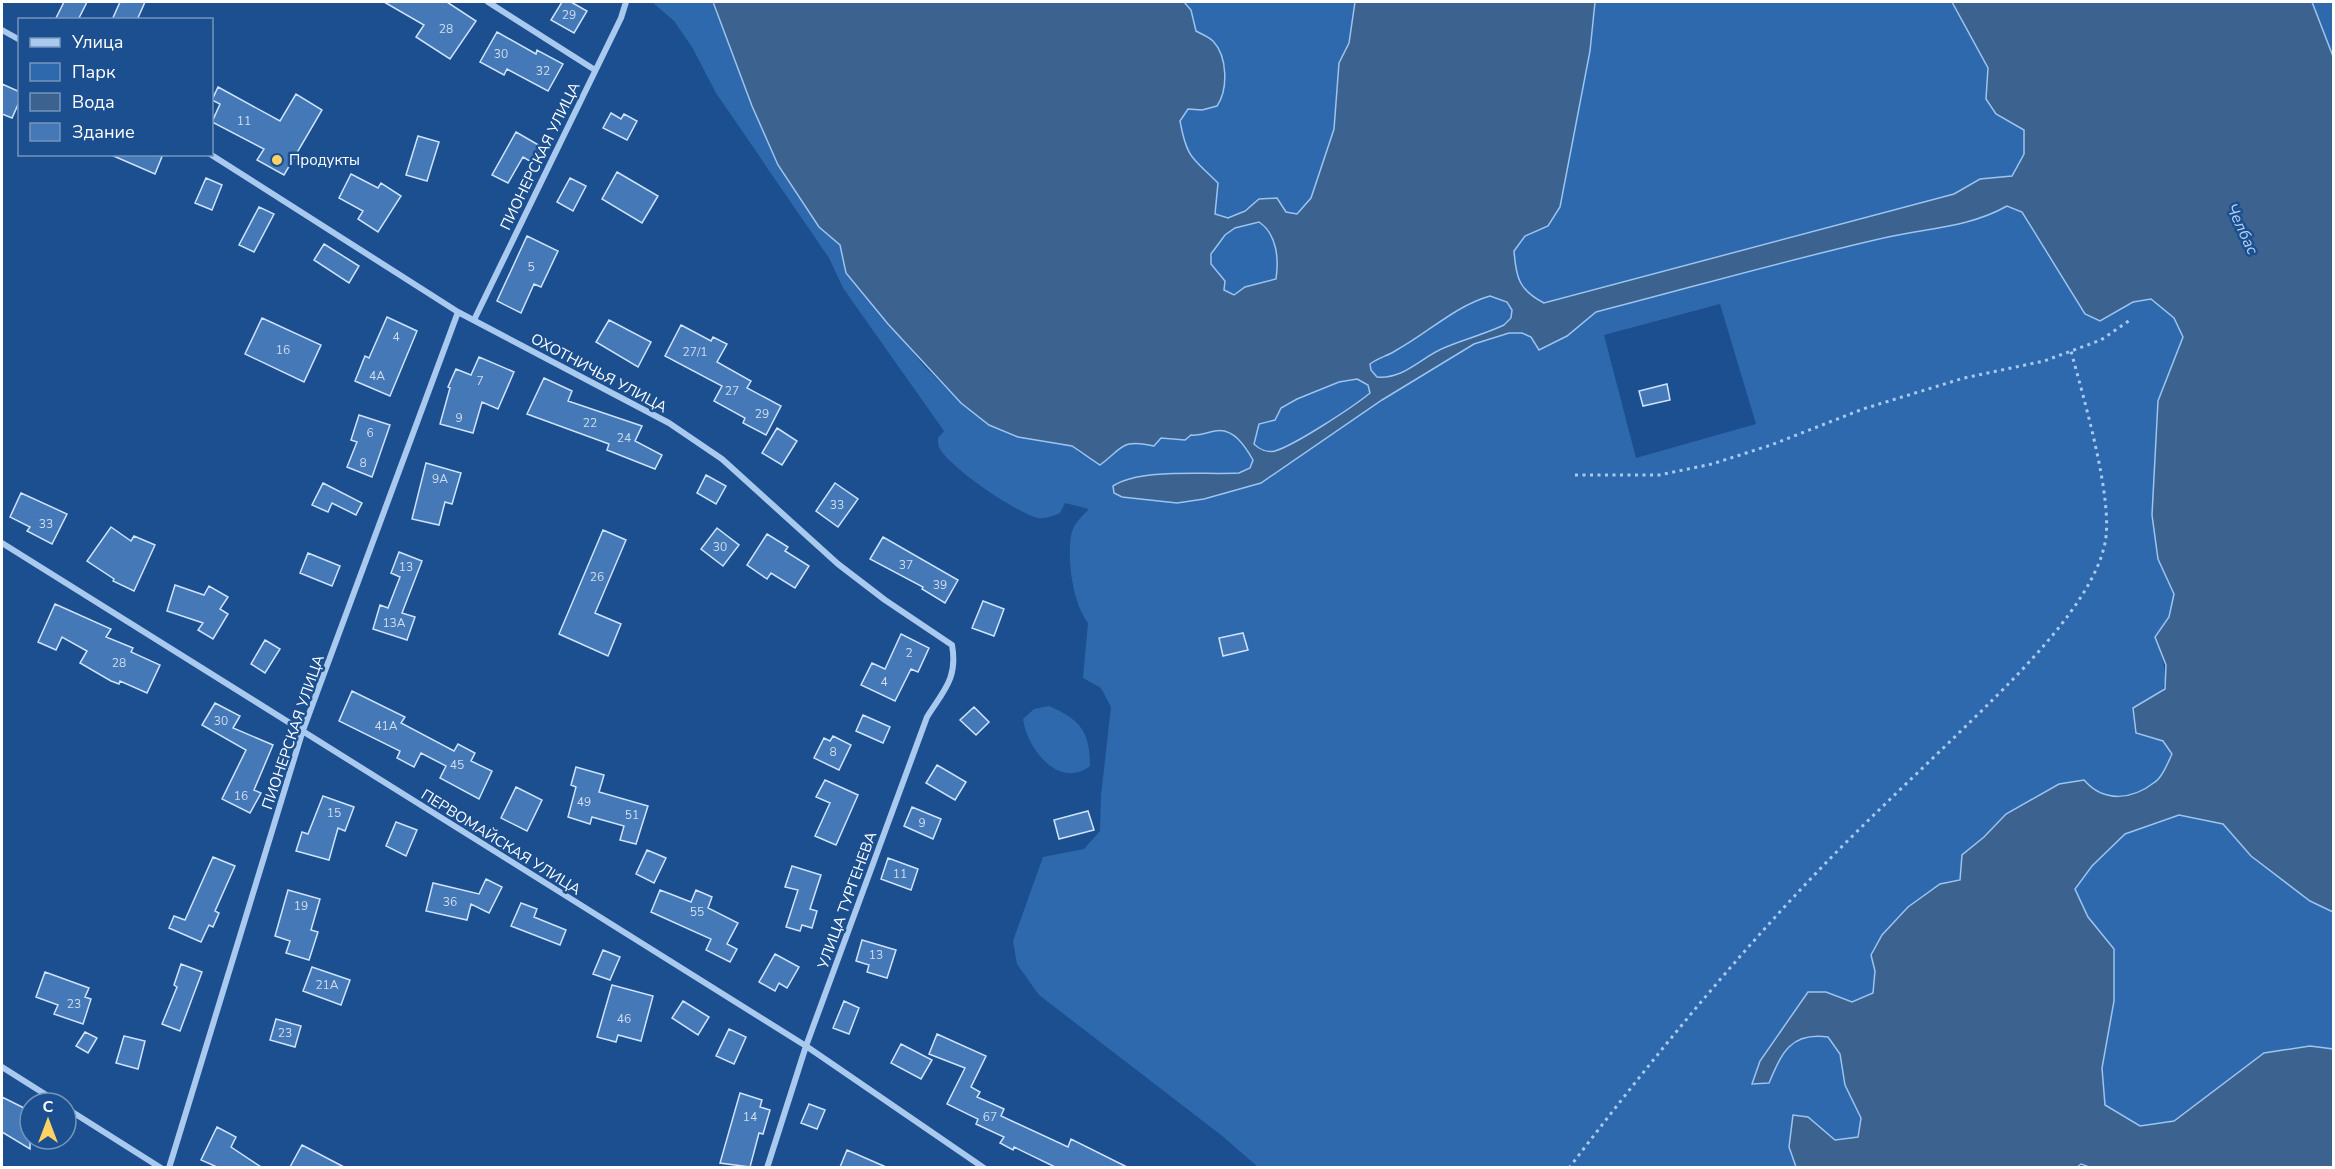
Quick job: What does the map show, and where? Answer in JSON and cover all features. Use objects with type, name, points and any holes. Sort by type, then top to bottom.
[{"type":"street","points":[[488,2],[595,70]]},
{"type":"street","name":"ПИОНЕРСКАЯ УЛИЦА","points":[[474,320],[621,18],[626,2]]},
{"type":"street","points":[[2,30],[18,39]]},
{"type":"street","name":"ОХОТНИЧЬЯ УЛИЦА","points":[[213,156],[458,312],[669,423],[722,459],[847,571],[952,645]]},
{"type":"street","name":"ПИОНЕРСКАЯ УЛИЦА","points":[[169,1167],[302,733],[458,312]]},
{"type":"street","name":"ПЕРВОМАЙСКАЯ УЛИЦА","points":[[2,543],[302,733],[806,1046],[984,1167]]},
{"type":"street","name":"УЛИЦА ТУРГЕНЕВА","points":[[767,1167],[806,1046],[927,717],[950,680],[955,664],[952,645]]},
{"type":"street","points":[[2,1067],[40,1091]]},
{"type":"street","points":[[78,1115],[161,1167]]},
{"type":"path","points":[[1575,475],[1659,475],[1712,464],[1863,409],[1964,378],[2044,361],[2101,340],[2130,320]]},
{"type":"path","points":[[1569,1167],[1716,982],[1821,868],[2003,690],[2059,628],[2077,600],[2094,571],[2105,543],[2106,519],[2088,414],[2071,351]]},
{"type":"green space","points":[[652,2],[712,2],[752,106],[778,165],[819,227],[840,245],[846,273],[924,366],[961,403],[989,425],[1018,437],[1072,446],[1081,454],[1108,459],[1128,444],[1153,445],[1161,438],[1185,440],[1191,435],[1221,431],[1237,438],[1253,460],[1250,468],[1239,473],[1113,486],[1114,493],[1122,497],[1177,503],[1204,499],[1261,483],[1382,400],[1474,344],[1509,333],[1522,333],[1531,337],[1538,349],[1567,336],[1596,312],[1889,237],[1964,223],[2007,206],[2022,212],[2085,314],[2100,320],[2133,302],[2151,299],[2174,318],[2183,337],[2174,366],[2156,467],[2152,515],[2158,559],[2174,594],[2169,617],[2155,637],[2161,654],[2165,679],[2159,698],[2136,733],[2164,741],[2172,754],[2165,769],[2155,782],[2128,796],[2100,792],[2083,780],[2059,784],[2006,814],[1984,837],[1962,855],[1960,880],[1931,890],[1919,898],[1890,930],[1872,955],[1875,971],[1873,993],[1852,1002],[1826,992],[1808,992],[1769,1083],[1789,1046],[1805,1038],[1828,1037],[1840,1054],[1845,1085],[1861,1118],[1857,1137],[1835,1140],[1808,1117],[1789,1147],[1796,1167],[1258,1167],[1221,1135],[1039,995],[1017,964],[1013,941],[1043,857],[1084,849],[1100,831],[1101,795],[1111,707],[1101,688],[1083,678],[1088,623],[1075,593],[1070,557],[1071,536],[1074,528],[1089,509],[1065,503],[1060,513],[1052,516],[1038,518],[1028,515],[984,488],[955,466],[945,455],[938,442],[938,438],[944,431],[843,288],[829,258],[716,93],[692,47],[674,21]],"holes":[[[1720,304],[1756,424],[1636,458],[1604,335]]]},
{"type":"green space","points":[[1184,2],[1355,2],[1349,43],[1339,63],[1334,129],[1311,199],[1297,214],[1286,212],[1277,198],[1257,202],[1229,218],[1215,214],[1218,183],[1190,158],[1180,121],[1188,109],[1202,110],[1214,42],[1196,31],[1191,10]]},
{"type":"green space","points":[[1595,2],[1952,2],[1988,68],[1986,99],[1996,114],[2024,130],[2024,154],[2012,176],[1980,179],[1954,194],[1544,303],[1529,293],[1520,283],[1514,251],[1525,236],[1548,226],[1560,207],[1590,51]]},
{"type":"green space","points":[[2312,2],[2333,2],[2333,59],[2313,4]]},
{"type":"green space","points":[[1259,222],[1273,240],[1277,263],[1276,279],[1245,287],[1234,295],[1224,290],[1218,271],[1211,264],[1212,256],[1215,248],[1226,235],[1242,226]]},
{"type":"green space","points":[[1490,296],[1507,302],[1512,310],[1511,318],[1504,325],[1387,378],[1377,377],[1371,370],[1370,364],[1373,362],[1399,349],[1466,305]]},
{"type":"green space","points":[[1357,379],[1368,385],[1371,393],[1324,425],[1296,442],[1275,451],[1263,450],[1254,443],[1259,424],[1275,420],[1281,408],[1339,382]]},
{"type":"green space","points":[[1049,706],[1069,716],[1082,728],[1088,744],[1090,766],[1078,772],[1067,773],[1056,770],[1038,753],[1026,731],[1023,719],[1034,709]]},
{"type":"green space","points":[[2179,815],[2223,824],[2251,856],[2310,901],[2333,912],[2333,1049],[2310,1046],[2264,1053],[2174,1121],[2140,1126],[2105,1105],[2102,1068],[2114,1001],[2114,949],[2088,917],[2075,889],[2092,866],[2125,834]]},
{"type":"water","name":"Челбас","points":[[713,2],[1184,2],[1191,10],[1196,31],[1213,41],[1224,64],[1225,83],[1217,106],[1202,110],[1188,109],[1180,121],[1188,150],[1196,162],[1218,183],[1215,214],[1228,218],[1245,211],[1259,199],[1277,198],[1286,212],[1297,214],[1311,198],[1334,129],[1339,63],[1349,43],[1355,2],[1595,2],[1590,51],[1560,207],[1548,226],[1525,236],[1514,251],[1520,282],[1529,293],[1544,303],[1954,194],[1980,179],[2012,176],[2024,154],[2024,130],[1996,114],[1986,99],[1988,68],[1952,2],[2312,2],[2334,59],[2333,912],[2310,901],[2251,856],[2223,824],[2179,815],[2125,834],[2092,866],[2075,889],[2088,917],[2114,949],[2114,1001],[2102,1068],[2105,1105],[2140,1126],[2174,1121],[2264,1053],[2310,1046],[2333,1049],[2333,1167],[2092,1168],[2081,1164],[2076,1168],[1796,1167],[1789,1147],[1793,1115],[1808,1117],[1835,1140],[1858,1137],[1861,1118],[1845,1085],[1840,1054],[1828,1037],[1815,1036],[1796,1041],[1778,1062],[1769,1083],[1752,1084],[1760,1061],[1808,992],[1826,992],[1852,1002],[1873,993],[1875,971],[1871,955],[1882,935],[1908,907],[1940,884],[1960,880],[1962,855],[1984,837],[2006,814],[2059,784],[2084,780],[2100,793],[2118,796],[2137,793],[2158,780],[2172,754],[2163,741],[2136,733],[2133,708],[2165,689],[2166,665],[2155,637],[2169,617],[2174,594],[2158,559],[2152,515],[2158,401],[2183,337],[2174,318],[2151,299],[2133,302],[2100,321],[2085,314],[2022,212],[2007,206],[1964,223],[1888,237],[1596,312],[1567,336],[1539,350],[1531,337],[1522,333],[1509,333],[1474,344],[1382,400],[1261,483],[1204,499],[1177,503],[1122,497],[1114,493],[1113,486],[1125,480],[1156,475],[1239,473],[1250,468],[1253,460],[1238,439],[1227,432],[1215,431],[1191,435],[1185,440],[1161,438],[1154,446],[1128,444],[1100,465],[1072,446],[1018,437],[989,425],[961,403],[888,324],[846,273],[840,245],[819,227],[778,165],[752,106]],"holes":[[[1259,222],[1270,233],[1273,240],[1277,263],[1276,279],[1245,287],[1234,295],[1224,290],[1225,281],[1211,264],[1211,254],[1225,235],[1235,228]],[[1490,296],[1507,302],[1512,310],[1511,318],[1504,325],[1437,351],[1396,375],[1377,377],[1371,370],[1370,364],[1373,362],[1392,353],[1477,300]],[[1357,379],[1368,385],[1370,393],[1324,425],[1275,451],[1261,449],[1254,444],[1259,424],[1275,420],[1281,408],[1297,399],[1339,382]]]},
{"type":"building","points":[[64,2],[87,2],[79,18],[56,18]]},
{"type":"building","points":[[120,2],[145,2],[138,18],[113,18]]},
{"type":"building","points":[[384,2],[447,2],[476,21],[450,59],[416,37],[424,25]]},
{"type":"building","points":[[562,2],[571,2],[587,11],[574,33],[551,20]]},
{"type":"building","points":[[497,32],[536,54],[537,50],[563,64],[548,91],[507,69],[504,75],[480,62]]},
{"type":"building","points":[[2,84],[18,91],[18,104],[12,118],[2,114]]},
{"type":"building","points":[[218,87],[280,121],[296,94],[322,110],[284,175],[257,160],[264,149],[213,123],[220,104],[213,100]]},
{"type":"building","points":[[611,113],[621,119],[624,114],[637,121],[627,140],[603,128]]},
{"type":"building","points":[[516,132],[542,147],[533,163],[523,157],[508,183],[492,175]]},
{"type":"building","points":[[418,136],[439,142],[427,181],[406,175]]},
{"type":"building","points":[[114,156],[162,156],[155,174]]},
{"type":"building","points":[[617,172],[658,196],[642,223],[602,199]]},
{"type":"building","points":[[351,174],[378,188],[381,183],[401,196],[378,232],[358,219],[363,211],[339,198]]},
{"type":"building","points":[[206,178],[222,185],[212,210],[195,203]]},
{"type":"building","points":[[570,178],[586,186],[573,211],[557,202]]},
{"type":"building","points":[[259,207],[274,214],[254,252],[239,245]]},
{"type":"building","points":[[527,236],[558,251],[541,287],[534,284],[521,313],[497,301]]},
{"type":"building","points":[[324,244],[359,266],[349,283],[314,260]]},
{"type":"building","points":[[387,317],[417,331],[390,396],[355,381],[365,356],[369,358]]},
{"type":"building","points":[[262,318],[321,345],[304,382],[245,354]]},
{"type":"building","points":[[609,320],[651,342],[638,367],[596,342]]},
{"type":"building","points":[[681,325],[711,341],[713,337],[727,344],[717,362],[751,381],[747,388],[781,406],[766,435],[743,423],[745,418],[714,401],[722,386],[665,356]]},
{"type":"building","points":[[479,357],[514,372],[498,409],[482,402],[473,433],[440,424],[450,388],[448,387],[456,369],[471,375]]},
{"type":"building","points":[[544,378],[572,391],[568,401],[642,426],[635,441],[662,455],[655,469],[607,450],[609,444],[527,414]]},
{"type":"building","points":[[1667,384],[1670,400],[1643,406],[1639,391]]},
{"type":"building","points":[[359,415],[390,425],[372,477],[347,467],[357,442],[351,440]]},
{"type":"building","points":[[777,428],[797,441],[782,465],[762,453]]},
{"type":"building","points":[[426,463],[461,473],[452,504],[445,502],[439,525],[412,519]]},
{"type":"building","points":[[706,475],[726,486],[716,504],[697,493]]},
{"type":"building","points":[[323,483],[362,503],[356,515],[332,503],[328,512],[312,505]]},
{"type":"building","points":[[835,483],[858,499],[838,527],[816,511]]},
{"type":"building","points":[[21,493],[67,514],[52,544],[27,531],[30,527],[10,517]]},
{"type":"building","points":[[111,527],[131,541],[134,536],[155,545],[134,591],[113,581],[114,579],[87,561]]},
{"type":"building","points":[[717,528],[739,545],[723,566],[701,549]]},
{"type":"building","points":[[603,530],[626,540],[595,613],[621,624],[608,656],[559,634]]},
{"type":"building","points":[[767,534],[788,547],[785,551],[809,566],[795,588],[771,573],[767,579],[747,565]]},
{"type":"building","points":[[883,537],[958,580],[945,603],[922,589],[923,587],[870,559]]},
{"type":"building","points":[[399,552],[422,561],[402,613],[415,617],[407,640],[373,629],[380,605],[388,608],[400,577],[391,573]]},
{"type":"building","points":[[308,553],[340,566],[332,586],[300,573]]},
{"type":"building","points":[[175,585],[204,595],[209,586],[228,597],[220,609],[228,614],[213,639],[198,630],[203,623],[167,611]]},
{"type":"building","points":[[983,601],[1004,609],[994,636],[972,628]]},
{"type":"building","points":[[55,604],[111,629],[106,637],[133,648],[131,652],[160,665],[147,693],[120,681],[119,684],[111,681],[80,663],[87,651],[62,637],[56,650],[38,642]]},
{"type":"building","points":[[1243,633],[1248,650],[1223,656],[1219,638]]},
{"type":"building","points":[[901,634],[929,648],[918,672],[911,669],[895,701],[861,685],[872,663],[885,669]]},
{"type":"building","points":[[265,640],[280,649],[265,673],[251,664]]},
{"type":"building","points":[[352,691],[405,717],[401,723],[454,751],[458,744],[475,753],[471,761],[492,771],[479,799],[440,778],[446,766],[421,753],[414,767],[397,758],[400,751],[339,721]]},
{"type":"building","points":[[215,703],[240,716],[233,728],[273,745],[254,790],[261,793],[250,813],[222,799],[246,750],[202,725]]},
{"type":"building","points":[[974,707],[989,722],[976,735],[960,720]]},
{"type":"building","points":[[863,715],[890,727],[883,743],[856,731]]},
{"type":"building","points":[[833,736],[851,745],[839,770],[814,758],[824,738],[830,741]]},
{"type":"building","points":[[937,765],[966,782],[955,800],[926,783]]},
{"type":"building","points":[[576,767],[604,775],[599,792],[648,806],[636,844],[620,840],[624,826],[592,817],[590,824],[568,817],[576,787],[571,785]]},
{"type":"building","points":[[825,780],[858,795],[836,845],[815,836],[830,803],[816,797]]},
{"type":"building","points":[[516,787],[542,800],[527,831],[501,818]]},
{"type":"building","points":[[323,796],[354,807],[345,831],[338,828],[329,860],[296,851],[302,832],[308,834]]},
{"type":"building","points":[[912,807],[941,819],[933,839],[904,826]]},
{"type":"building","points":[[1088,811],[1094,830],[1059,839],[1054,820]]},
{"type":"building","points":[[396,822],[417,830],[406,856],[386,846]]},
{"type":"building","points":[[647,850],[666,858],[654,883],[636,874]]},
{"type":"building","points":[[213,857],[235,866],[215,911],[219,913],[213,927],[209,925],[201,942],[169,928],[174,916],[185,920]]},
{"type":"building","points":[[888,858],[918,869],[911,890],[881,879]]},
{"type":"building","points":[[792,866],[821,875],[810,909],[817,911],[812,928],[802,925],[800,931],[786,927],[798,890],[785,887]]},
{"type":"building","points":[[486,879],[502,887],[489,913],[471,904],[467,920],[426,911],[433,883],[479,894]]},
{"type":"building","points":[[288,890],[320,899],[311,930],[318,932],[309,960],[286,953],[290,941],[275,936]]},
{"type":"building","points":[[660,890],[691,902],[696,890],[712,897],[708,908],[738,923],[727,944],[737,949],[730,962],[706,950],[711,939],[651,912]]},
{"type":"building","points":[[521,903],[537,909],[534,917],[566,930],[560,945],[511,926]]},
{"type":"building","points":[[862,940],[896,950],[887,978],[867,972],[869,965],[856,961]]},
{"type":"building","points":[[603,950],[620,957],[610,980],[593,974]]},
{"type":"building","points":[[775,954],[799,967],[787,988],[779,983],[775,991],[759,982]]},
{"type":"building","points":[[181,964],[202,972],[180,1031],[162,1024],[177,987],[174,985]]},
{"type":"building","points":[[312,967],[350,980],[341,1005],[303,991]]},
{"type":"building","points":[[45,972],[89,988],[85,997],[91,999],[83,1024],[54,1014],[58,1005],[36,997]]},
{"type":"building","points":[[612,985],[653,996],[641,1041],[618,1035],[616,1042],[597,1037]]},
{"type":"building","points":[[683,1001],[709,1017],[698,1035],[672,1018]]},
{"type":"building","points":[[844,1001],[859,1008],[849,1034],[833,1028]]},
{"type":"building","points":[[276,1019],[301,1026],[295,1047],[270,1040]]},
{"type":"building","points":[[729,1029],[746,1037],[734,1064],[716,1056]]},
{"type":"building","points":[[85,1032],[97,1038],[88,1053],[76,1046]]},
{"type":"building","points":[[937,1034],[986,1056],[971,1087],[980,1092],[977,1097],[1004,1109],[1001,1116],[1068,1147],[1071,1139],[1127,1167],[1055,1167],[1014,1147],[1013,1150],[1000,1143],[1004,1137],[976,1124],[978,1119],[947,1104],[965,1068],[929,1054]]},
{"type":"building","points":[[124,1036],[145,1041],[138,1069],[116,1063]]},
{"type":"building","points":[[901,1044],[932,1060],[921,1079],[891,1063]]},
{"type":"building","points":[[740,1093],[762,1100],[760,1107],[770,1110],[763,1134],[759,1133],[750,1167],[720,1163]]},
{"type":"building","points":[[2,1097],[18,1105],[18,1142],[2,1132]]},
{"type":"building","points":[[809,1104],[825,1110],[817,1129],[801,1123]]},
{"type":"building","points":[[217,1127],[236,1137],[231,1147],[261,1167],[217,1167],[201,1160]]},
{"type":"building","points":[[302,1145],[344,1167],[290,1167]]},
{"type":"building","points":[[847,1150],[886,1167],[840,1167]]},
{"type":"place","name":"Продукты","points":[[277,160]]}]
